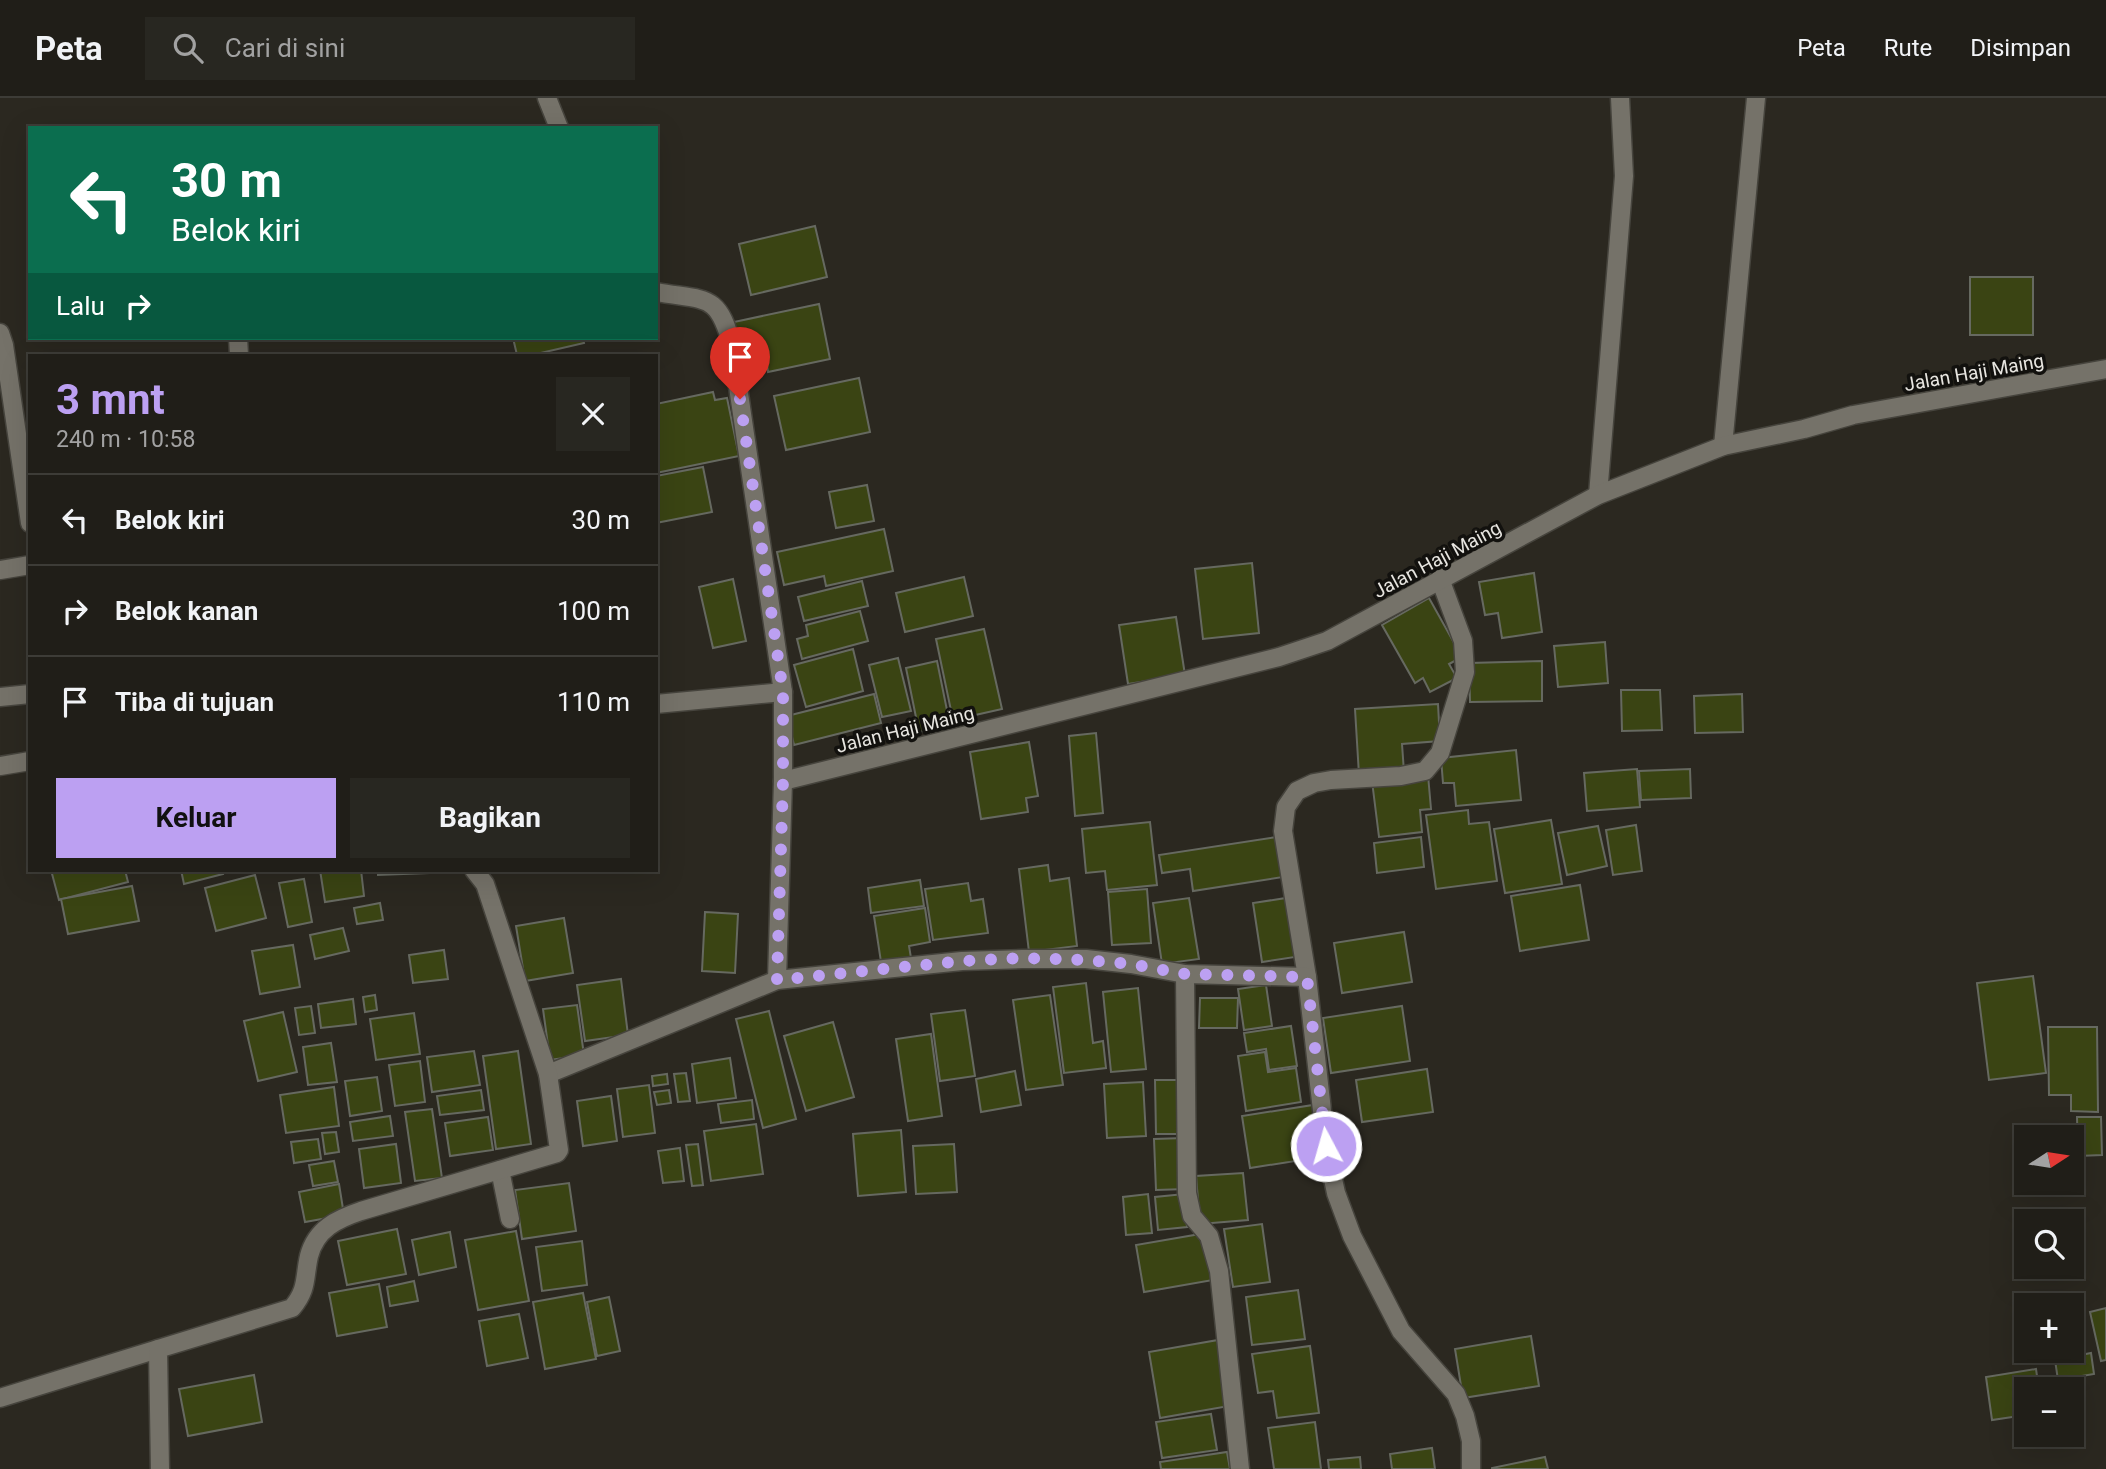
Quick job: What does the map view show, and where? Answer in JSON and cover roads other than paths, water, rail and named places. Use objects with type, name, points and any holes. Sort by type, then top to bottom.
[{"type":"street","points":[[547,98],[558,126]]},
{"type":"street","points":[[1598,495],[1624,176],[1620,98]]},
{"type":"street","points":[[1723,446],[1756,98]]},
{"type":"street","points":[[658,292],[706,301],[718,307],[726,322],[732,346],[783,692],[777,980]]},
{"type":"street","points":[[0,333],[28,509]]},
{"type":"street","name":"Jalan Haji Maing","points":[[783,781],[1279,657],[1327,641],[1440,579],[1553,522],[1598,495],[1723,446],[1804,429],[1853,415],[2106,369]]},
{"type":"street","points":[[0,570],[28,565]]},
{"type":"street","points":[[1440,579],[1463,642],[1465,672],[1440,753],[1425,771],[1401,776],[1331,780],[1314,783],[1297,791],[1286,807],[1283,831],[1307,977],[1326,1146],[1336,1193],[1352,1236],[1401,1331],[1455,1394],[1465,1416],[1471,1441],[1471,1469]]},
{"type":"street","points":[[658,705],[783,692]]},
{"type":"street","points":[[0,697],[28,694]]},
{"type":"street","points":[[0,766],[28,761]]},
{"type":"street","points":[[0,1398],[292,1308],[301,1297],[307,1279],[309,1255],[320,1232],[331,1223],[361,1211],[557,1153],[559,1150],[548,1074],[485,884],[476,872]]},
{"type":"street","points":[[548,1074],[777,980],[962,961],[1022,958],[1131,964],[1185,974],[1307,977]]},
{"type":"street","points":[[1185,974],[1187,1193],[1192,1216],[1209,1236],[1219,1271],[1240,1469]]},
{"type":"street","points":[[500,1170],[510,1219]]},
{"type":"street","points":[[158,1349],[160,1469]]}]
